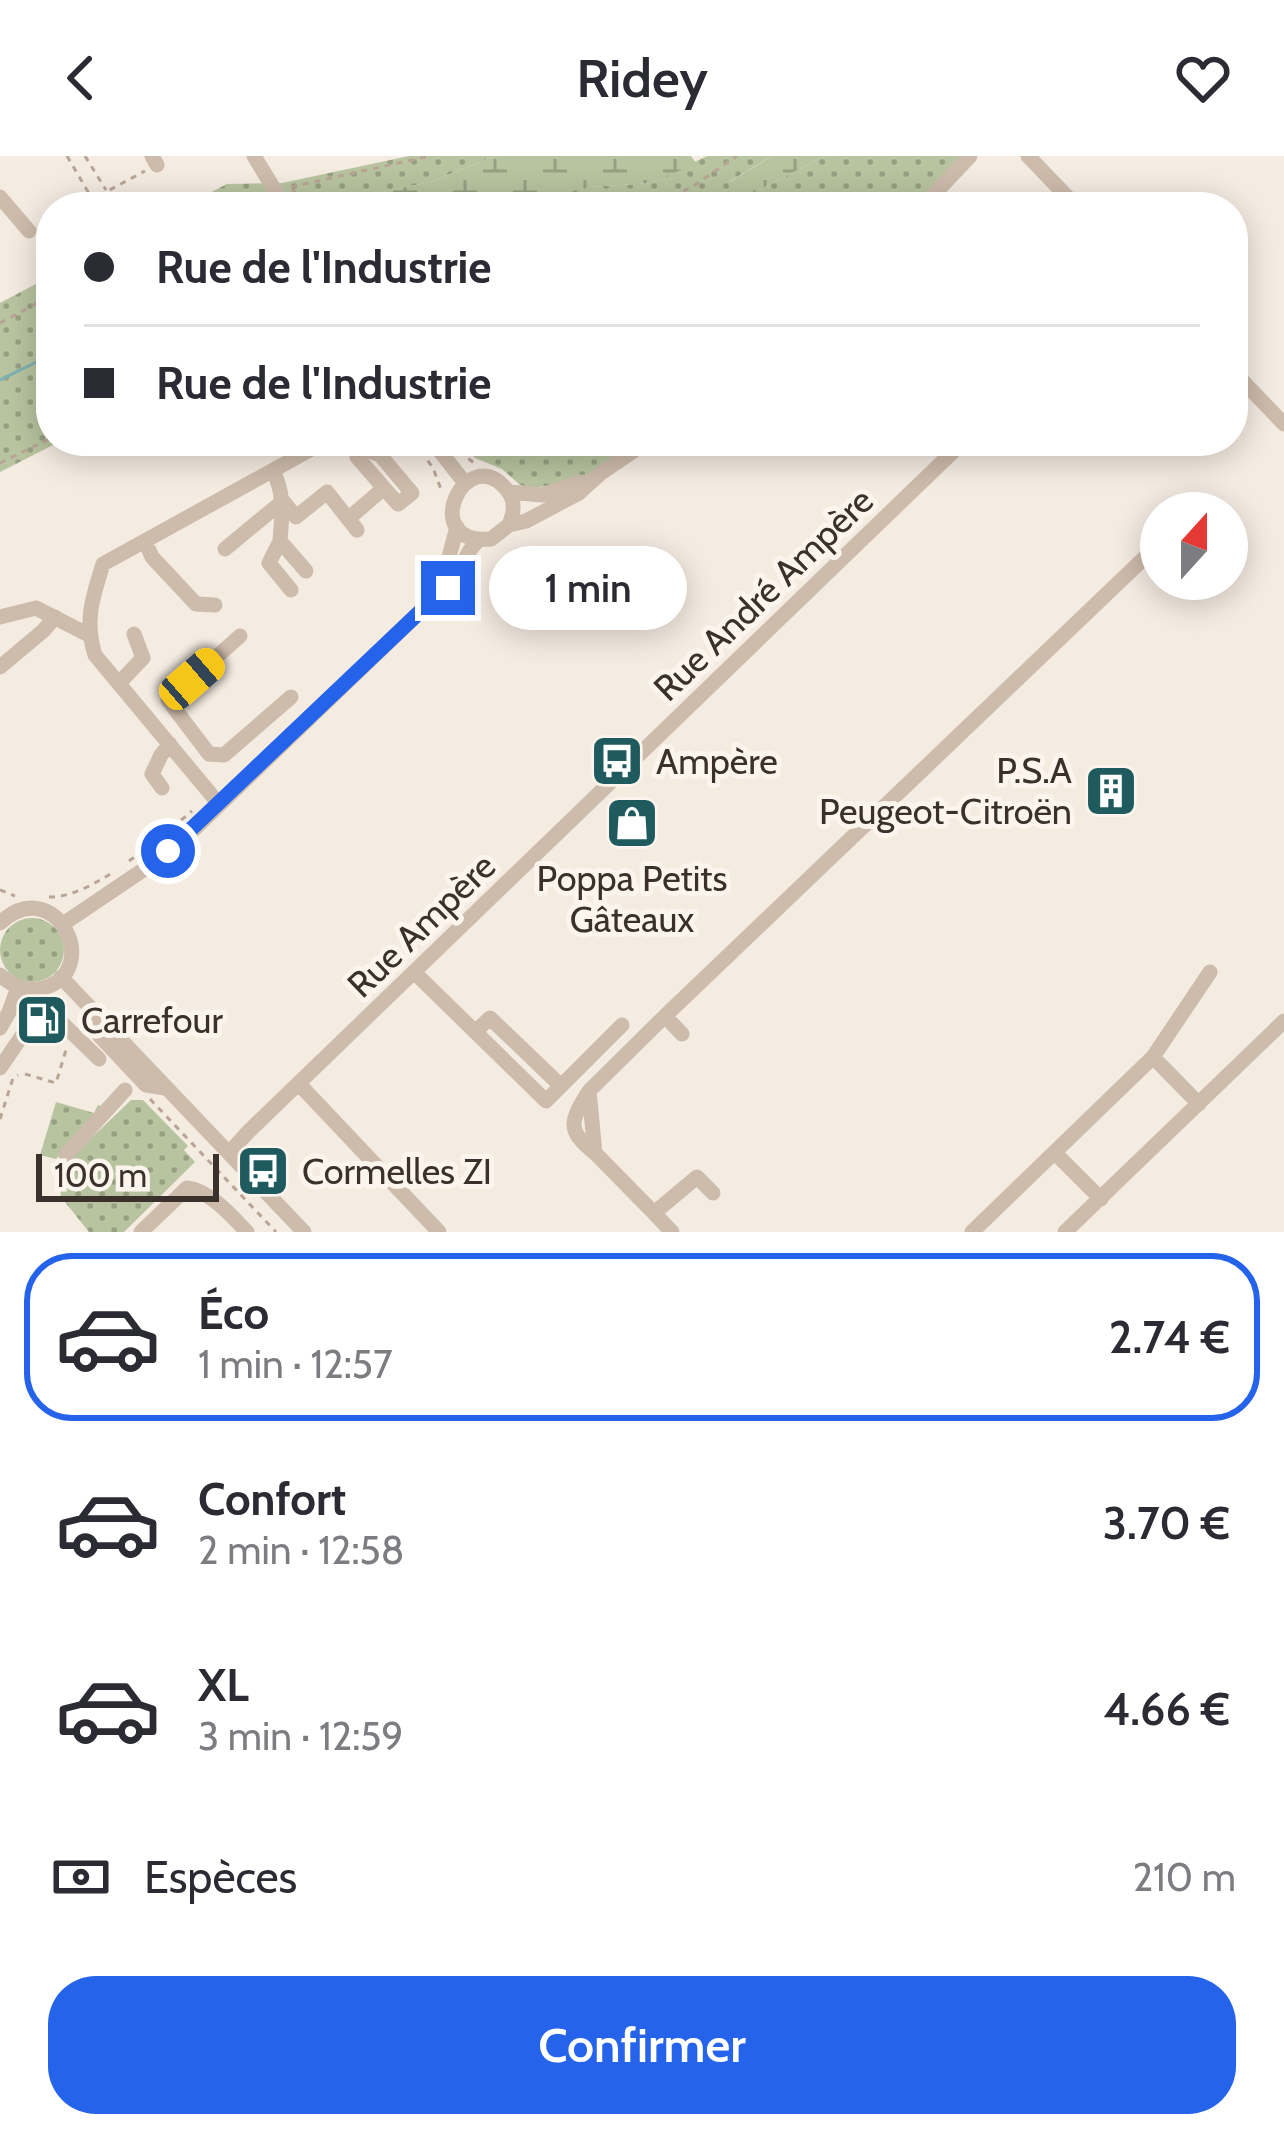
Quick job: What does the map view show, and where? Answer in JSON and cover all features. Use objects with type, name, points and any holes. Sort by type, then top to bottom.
[{"type":"street","points":[[254,156],[275,192]]},
{"type":"street","points":[[936,192],[970,156]]},
{"type":"street","points":[[1028,156],[1063,192]]},
{"type":"street","points":[[0,197],[28,231]]},
{"type":"street","points":[[1248,386],[1281,420]]},
{"type":"street","points":[[219,804],[170,744],[139,715],[95,655],[88,635],[92,598],[103,564],[300,456]]},
{"type":"street","points":[[444,456],[465,483]]},
{"type":"street","points":[[457,527],[479,540],[494,538],[509,525],[579,493],[625,456]]},
{"type":"street","name":"Rue André Ampère","points":[[656,740],[949,456]]},
{"type":"street","points":[[273,471],[284,501],[280,541],[269,563],[291,590]]},
{"type":"street","points":[[425,607],[449,557],[457,527],[452,505],[465,483],[491,479],[508,492],[542,495],[601,473]]},
{"type":"street","points":[[284,501],[296,517],[327,493],[352,524],[385,488]]},
{"type":"street","points":[[508,492],[514,511],[509,525]]},
{"type":"street","points":[[225,549],[284,501]]},
{"type":"street","points":[[63,924],[189,834],[454,582],[466,554],[479,540]]},
{"type":"street","points":[[145,541],[152,556],[196,604],[214,605]]},
{"type":"street","points":[[280,541],[306,571]]},
{"type":"street","points":[[672,1232],[595,1153],[589,1090],[1140,562]]},
{"type":"street","points":[[0,617],[36,608],[88,635]]},
{"type":"street","points":[[0,667],[55,617]]},
{"type":"street","points":[[119,682],[143,658],[134,634]]},
{"type":"street","points":[[139,715],[155,702],[168,700],[240,636]]},
{"type":"street","points":[[168,700],[209,754],[224,755],[291,697]]},
{"type":"street","name":"Rue Ampère","points":[[229,1153],[656,740]]},
{"type":"street","points":[[162,788],[152,774],[170,744]]},
{"type":"street","points":[[0,922],[10,902],[44,910],[63,924],[72,951],[61,976],[41,988],[18,987],[0,975]]},
{"type":"street","points":[[972,1232],[1153,1057],[1210,972]]},
{"type":"street","points":[[415,973],[475,1032],[490,1018],[561,1087],[622,1025]]},
{"type":"street","points":[[61,976],[304,1232]]},
{"type":"street","points":[[0,1028],[18,987]]},
{"type":"street","points":[[665,1016],[682,1034]]},
{"type":"street","points":[[101,1018],[99,1035],[129,1086]]},
{"type":"street","points":[[1,1068],[32,1021],[60,1021],[99,1059]]},
{"type":"street","points":[[1065,1232],[1284,1021]]},
{"type":"street","points":[[1153,1057],[1199,1104]]},
{"type":"street","points":[[299,1084],[440,1232]]},
{"type":"street","points":[[66,1155],[129,1086],[168,1089]]},
{"type":"street","points":[[1055,1153],[1101,1199]]},
{"type":"street","points":[[654,1213],[697,1177],[713,1193]]},
{"type":"street","points":[[141,1232],[187,1188],[225,1209],[247,1232]]},
{"type":"path","points":[[68,156],[88,192]]},
{"type":"path","points":[[85,156],[107,192],[155,160]]},
{"type":"path","points":[[294,192],[291,187],[430,156]]},
{"type":"path","points":[[682,192],[737,156]]},
{"type":"path","points":[[0,323],[36,304]]},
{"type":"path","points":[[0,464],[36,446]]},
{"type":"path","points":[[425,456],[443,500]]},
{"type":"path","points":[[447,459],[452,456]]},
{"type":"path","points":[[464,456],[485,466]]},
{"type":"path","points":[[63,904],[58,897],[90,887],[124,865],[194,809]]},
{"type":"path","points":[[0,890],[10,902]]},
{"type":"path","points":[[0,1119],[13,1078],[21,1074],[56,1083],[66,1050]]},
{"type":"path","points":[[129,1086],[276,1232]]},
{"type":"green space","points":[[409,156],[496,156],[430,182],[382,192],[211,192],[227,184],[282,183]]},
{"type":"green space","points":[[496,156],[691,156],[696,163],[651,183],[576,192],[382,192],[430,182]]},
{"type":"green space","points":[[707,156],[772,156],[729,182],[744,192],[576,192],[651,183]]},
{"type":"green space","points":[[772,156],[825,156],[755,192],[731,192],[728,183]]},
{"type":"green space","points":[[825,156],[970,156],[937,192],[755,192]]},
{"type":"green space","points":[[36,284],[36,454],[0,472],[0,303]]},
{"type":"green space","points":[[628,456],[601,475],[535,488],[520,485],[502,469],[475,458]]},
{"type":"green space","points":[[32,918],[55,927],[64,950],[55,973],[32,982],[9,973],[0,950],[9,927]]},
{"type":"green space","points":[[131,1100],[143,1100],[188,1146],[184,1150],[195,1162],[124,1232],[89,1232],[61,1197],[58,1170]]},
{"type":"green space","points":[[56,1102],[94,1113],[98,1105],[105,1107],[56,1159],[40,1155]]},
{"type":"waterway","points":[[0,380],[36,362]]},
{"type":"place","name":"Ampère","points":[[617,761]]},
{"type":"place","name":"P.S.A Peugeot-Citroën","points":[[1111,791]]},
{"type":"place","name":"Poppa Petits Gâteaux","points":[[632,823]]},
{"type":"place","name":"Carrefour","points":[[42,1020]]},
{"type":"place","name":"Cormelles ZI","points":[[263,1171]]},
{"type":"route","points":[[168,851],[448,588]]}]
